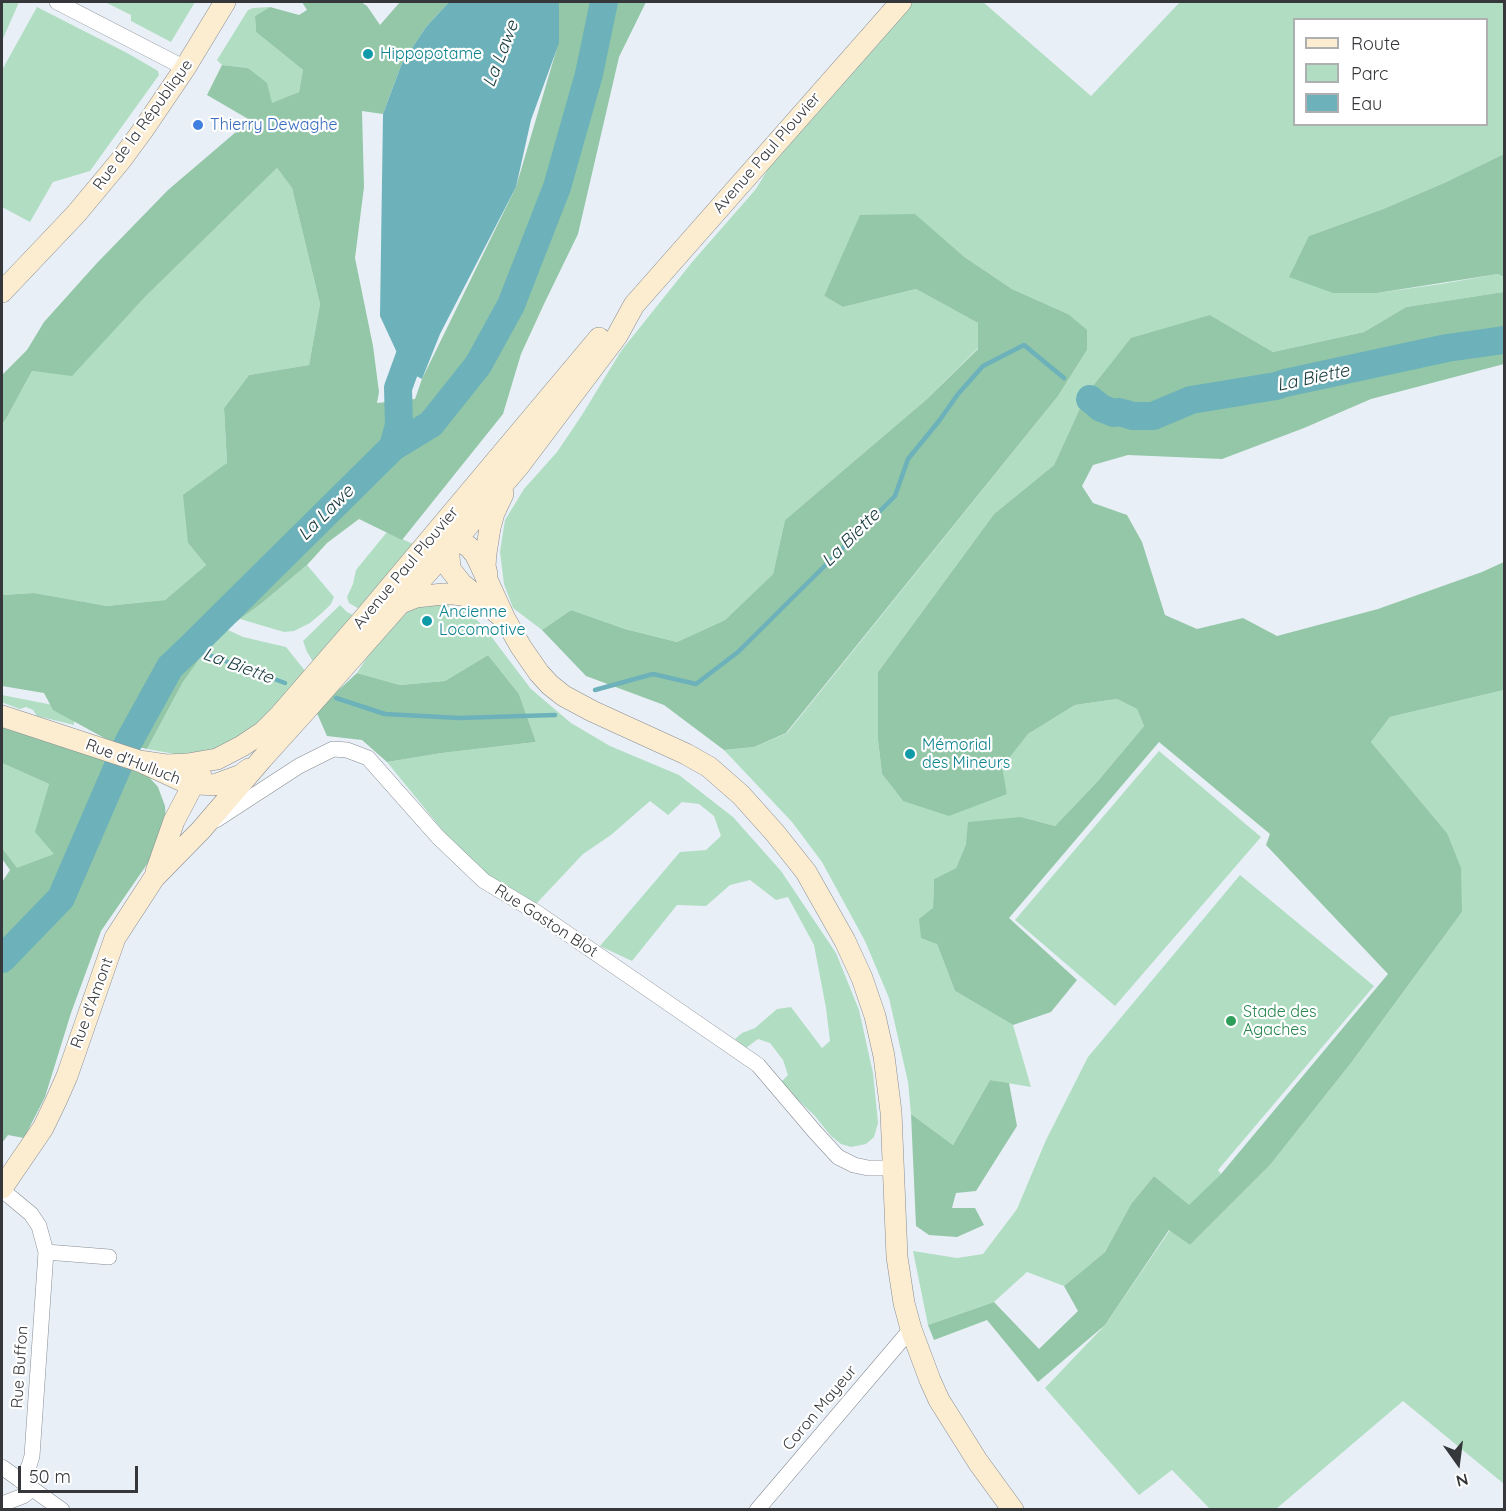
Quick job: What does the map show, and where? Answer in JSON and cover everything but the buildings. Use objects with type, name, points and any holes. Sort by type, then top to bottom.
[{"type":"street","points":[[57,2],[185,68]]},
{"type":"street","name":"Rue de la République","points":[[2,292],[98,189],[143,130],[185,68],[225,2]]},
{"type":"street","name":"Avenue Paul Plouvier","points":[[197,777],[246,756],[262,745],[280,715],[422,550],[614,320],[634,305],[901,2]]},
{"type":"street","name":"Avenue Paul Plouvier","points":[[262,759],[519,466],[617,336],[634,305]]},
{"type":"street","points":[[482,589],[462,584],[450,569],[451,542],[460,517],[503,465],[521,431]]},
{"type":"street","points":[[482,589],[494,513],[519,466]]},
{"type":"street","points":[[422,550],[451,542],[469,547],[475,554],[482,589],[505,619],[529,660],[550,685],[564,696],[592,711],[710,767],[741,795],[806,872],[845,941],[862,978],[875,1016],[884,1056],[891,1112],[897,1257],[910,1329],[939,1400],[978,1462],[1013,1509]]},
{"type":"street","points":[[398,605],[407,600],[431,594],[454,594],[482,589]]},
{"type":"street","name":"Rue d'Hulluch","points":[[2,716],[146,765]]},
{"type":"street","name":"Rue Gaston Blot","points":[[201,830],[299,766],[333,749],[347,750],[368,758],[438,837],[484,881],[536,912],[759,1065],[838,1157],[854,1165],[868,1168],[893,1168]]},
{"type":"street","points":[[146,765],[166,765],[214,784],[242,775],[262,759]]},
{"type":"street","name":"Rue d'Amont","points":[[2,1189],[43,1128],[56,1101],[115,939],[154,878],[201,830],[262,759]]},
{"type":"street","points":[[146,765],[166,781],[173,796],[174,821]]},
{"type":"street","points":[[154,878],[174,821],[197,777]]},
{"type":"street","points":[[197,777],[207,809],[201,830]]},
{"type":"street","name":"Rue Buffon","points":[[2,1189],[31,1214],[39,1226],[46,1252],[32,1456],[26,1485]]},
{"type":"street","points":[[46,1252],[110,1257]]},
{"type":"street","name":"Coron Mayeur","points":[[757,1509],[910,1329]]},
{"type":"street","points":[[2,1467],[62,1509]]},
{"type":"street","points":[[2,1504],[23,1496],[26,1485]]},
{"type":"green space","points":[[2,2],[19,2],[2,41]]},
{"type":"green space","points":[[105,2],[195,2],[171,42],[131,21],[131,15]]},
{"type":"green space","points":[[302,2],[361,2],[367,6],[380,25],[400,2],[449,2],[426,27],[402,63],[383,114],[362,111],[364,187],[355,258],[373,346],[379,392],[377,403],[415,399],[422,379],[516,187],[559,41],[559,2],[646,2],[619,57],[578,234],[521,354],[503,414],[402,540],[359,519],[327,543],[307,565],[262,603],[214,638],[183,682],[147,749],[108,740],[53,710],[44,693],[2,686],[2,595],[34,593],[107,606],[165,600],[206,565],[188,543],[183,495],[227,463],[224,408],[249,375],[309,365],[320,304],[292,188],[277,168],[145,297],[72,376],[32,371],[2,424],[2,375],[27,350],[44,322],[97,263],[168,190],[250,120],[207,95],[222,65],[248,68],[267,83],[272,103],[299,92],[303,70],[256,32],[255,16],[270,7],[299,15],[307,10]]},
{"type":"green space","points":[[913,2],[983,2],[1091,96],[1180,2],[1504,2],[1504,154],[1383,209],[1309,236],[1333,293],[1377,293],[1498,274],[1504,277],[1504,292],[1406,307],[1364,332],[1273,352],[1210,315],[1086,395],[1054,465],[994,514],[878,672],[878,740],[882,774],[903,801],[1007,794],[1001,767],[1028,734],[1075,705],[1117,699],[1137,709],[1144,726],[1097,782],[1055,826],[1021,817],[966,844],[956,868],[934,879],[933,908],[937,944],[955,991],[1013,1025],[1031,1087],[990,1080],[953,1145],[911,1114],[908,1082],[889,998],[865,941],[822,862],[792,822],[724,750],[754,747],[787,733],[1058,396],[1087,350],[1068,314],[1012,289],[963,256],[840,261],[824,296],[843,307],[916,289],[978,323],[978,348],[927,399],[785,520],[773,574],[725,620],[677,642],[625,629],[571,610],[542,630],[513,608],[504,584],[500,552],[505,520],[524,489],[557,452],[621,351],[693,261],[756,189],[772,162]]},
{"type":"green space","points":[[37,7],[129,54],[158,71],[159,75],[90,171],[53,182],[30,222],[2,207],[2,70]]},
{"type":"green space","points":[[270,7],[255,16],[256,32],[303,70],[299,92],[272,104],[248,68],[222,65],[217,60],[248,10]]},
{"type":"green space","points":[[1504,154],[1504,277],[1498,274],[1377,293],[1333,293],[1289,277],[1309,236],[1383,209]]},
{"type":"green space","points":[[277,168],[292,188],[320,304],[309,365],[249,375],[224,408],[227,463],[188,543],[206,565],[165,600],[107,606],[34,593],[2,595],[2,424],[32,371],[72,375],[145,297]]},
{"type":"green space","points":[[915,214],[963,256],[1012,289],[1068,314],[1087,330],[1087,350],[1058,396],[786,733],[754,747],[724,750],[664,705],[586,676],[542,630],[571,610],[625,629],[677,642],[725,620],[773,574],[785,520],[927,399],[978,349],[978,323],[916,289],[843,307],[824,296],[860,215]]},
{"type":"green space","points":[[1504,292],[1504,364],[1371,399],[1304,428],[1222,459],[1128,455],[1093,465],[1082,486],[1093,503],[1127,515],[1142,542],[1165,615],[1197,629],[1243,618],[1277,636],[1378,609],[1504,562],[1504,690],[1390,717],[1371,742],[1447,833],[1461,868],[1462,912],[1351,1063],[1270,1165],[1190,1245],[1169,1230],[1105,1325],[1038,1382],[987,1320],[934,1340],[928,1325],[994,1302],[1039,1349],[1078,1311],[1064,1286],[1105,1252],[1131,1204],[1154,1176],[1189,1205],[1221,1174],[1388,974],[1266,845],[1270,834],[1159,742],[1009,918],[1077,980],[1051,1012],[1013,1025],[955,991],[937,944],[921,938],[919,919],[933,908],[934,879],[956,868],[966,844],[968,822],[1021,817],[1055,826],[1097,782],[1144,726],[1137,709],[1117,699],[1075,705],[1028,734],[1002,767],[1007,794],[949,816],[903,801],[882,774],[878,740],[878,672],[994,514],[1054,465],[1086,395],[1131,338],[1210,315],[1273,352],[1364,332],[1406,307]]},
{"type":"green space","points":[[387,532],[417,546],[361,610],[349,603],[347,597],[356,570]]},
{"type":"green space","points":[[307,565],[334,597],[331,604],[310,623],[294,631],[284,632],[240,619],[262,603]]},
{"type":"green space","points":[[442,604],[457,607],[472,615],[484,627],[531,689],[571,723],[610,746],[679,775],[733,817],[781,871],[836,953],[859,1010],[873,1073],[878,1123],[874,1137],[866,1144],[851,1147],[841,1144],[780,1083],[788,1075],[783,1060],[770,1043],[758,1039],[746,1048],[735,1039],[742,1033],[755,1028],[777,1009],[791,1007],[822,1048],[830,1041],[814,945],[788,897],[776,900],[750,880],[730,885],[706,906],[677,905],[632,961],[600,946],[680,852],[706,850],[721,836],[714,816],[699,804],[682,802],[668,815],[650,801],[611,835],[583,854],[535,905],[489,878],[444,832],[387,762],[536,742],[519,694],[488,655],[445,681],[400,685],[357,673],[373,648],[408,611],[425,605]]},
{"type":"green space","points":[[340,605],[357,617],[314,663],[303,641]]},
{"type":"green space","points":[[226,629],[243,637],[286,647],[306,672],[283,699],[247,733],[204,754],[175,754],[147,749],[183,682],[213,638]]},
{"type":"green space","points":[[488,655],[519,694],[536,742],[387,762],[362,740],[327,736],[316,711],[357,673],[400,685],[445,681]]},
{"type":"green space","points":[[1504,690],[1504,1484],[1403,1401],[1276,1509],[1210,1509],[1172,1470],[1139,1495],[1045,1388],[1105,1325],[1170,1230],[1190,1245],[1270,1165],[1351,1063],[1462,912],[1447,833],[1371,742],[1390,717]]},
{"type":"green space","points":[[2,695],[53,705],[74,720],[74,725],[37,716],[33,710],[26,707],[20,709],[4,703]]},
{"type":"green space","points":[[2,725],[147,775],[158,787],[165,806],[166,822],[152,857],[101,931],[71,1013],[45,1097],[24,1138],[8,1135],[2,1143],[2,882],[10,870],[2,859],[2,848],[17,868],[54,854],[35,832],[49,784],[2,763]]},
{"type":"green space","points":[[1159,751],[1261,837],[1115,1006],[1015,920]]},
{"type":"green space","points":[[2,763],[49,784],[36,832],[55,854],[17,869],[2,848]]},
{"type":"green space","points":[[1240,875],[1374,986],[1218,1170],[1221,1174],[1189,1206],[1154,1176],[1131,1204],[1105,1252],[1064,1286],[1027,1272],[994,1302],[928,1325],[913,1251],[957,1258],[983,1254],[1017,1209],[1046,1140],[1088,1057]]},
{"type":"green space","points":[[990,1080],[1009,1083],[1017,1126],[976,1191],[956,1193],[952,1208],[975,1208],[984,1225],[957,1237],[929,1235],[916,1226],[911,1114],[953,1145]]},
{"type":"water","points":[[449,2],[559,2],[559,43],[531,120],[516,187],[440,334],[422,379],[405,370],[380,316],[383,114],[402,63],[426,27]]},
{"type":"waterway","points":[[393,447],[431,424],[478,365],[511,305],[557,187],[589,74],[604,2]]},
{"type":"waterway","name":"La Lawe","points":[[2,959],[61,898],[128,743],[170,667],[393,447],[399,425],[398,388],[410,355],[421,335]]},
{"type":"waterway","name":"La Biette","points":[[1090,399],[1101,408],[1114,413],[1153,416],[1191,400],[1276,386],[1447,348],[1504,340]]},
{"type":"waterway","name":"La Biette","points":[[595,690],[653,674],[696,684],[738,652],[895,496],[908,459],[958,394],[983,366],[1024,345],[1064,378]]},
{"type":"waterway","name":"La Biette","points":[[190,648],[285,683]]},
{"type":"waterway","name":"La Biette","points":[[336,698],[385,714],[459,718],[555,715]]},
{"type":"place","name":"Hippopotame","points":[[368,54]]},
{"type":"place","name":"Thierry Dewaghe","points":[[198,125]]},
{"type":"place","name":"Ancienne Locomotive","points":[[427,621]]},
{"type":"place","name":"Mémorial des Mineurs","points":[[910,754]]},
{"type":"place","name":"Stade des Agaches","points":[[1231,1021]]}]
